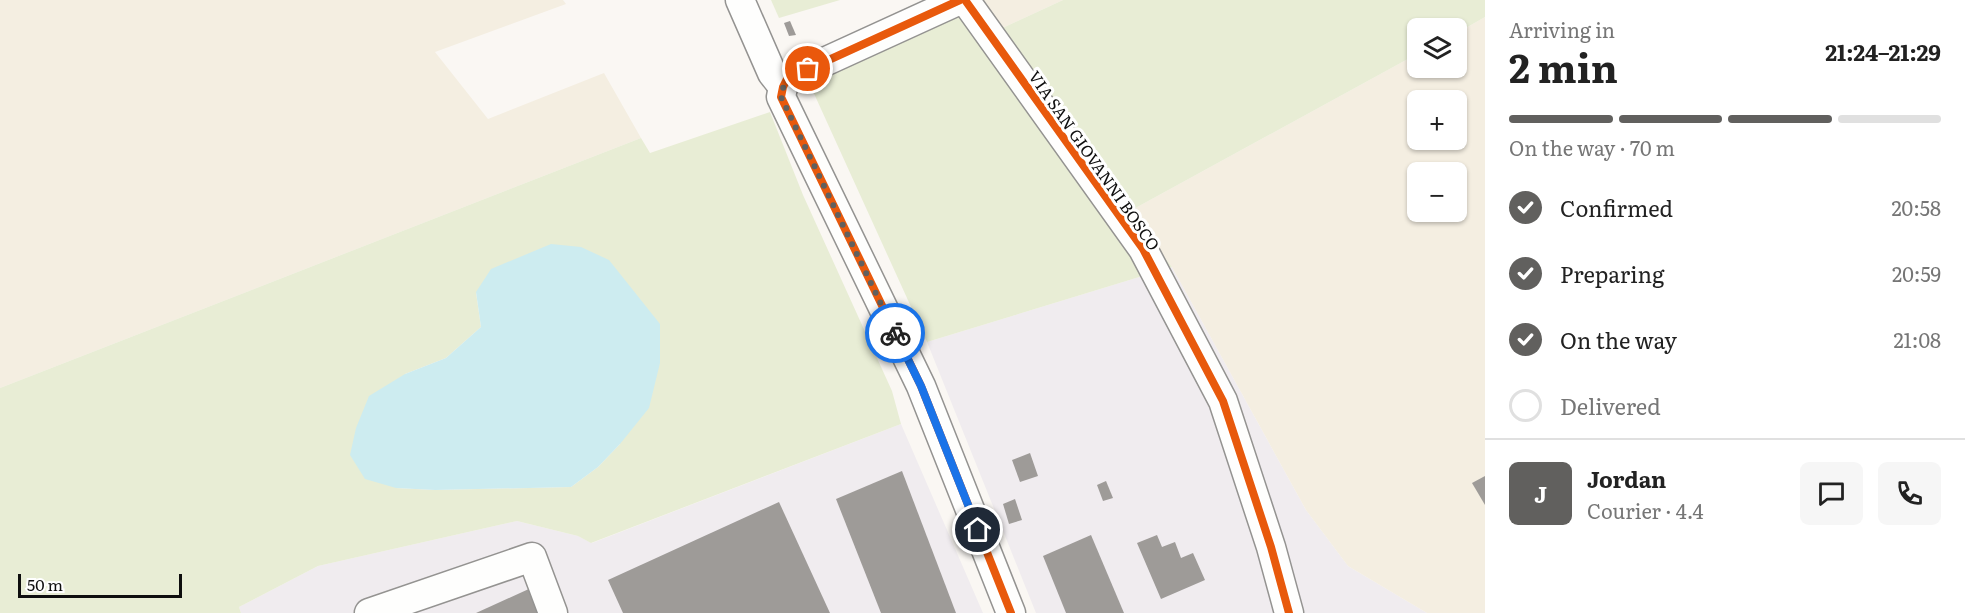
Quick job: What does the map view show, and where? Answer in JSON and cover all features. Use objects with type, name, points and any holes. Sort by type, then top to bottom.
[{"type":"street","points":[[740,0],[772,73],[783,87]]},
{"type":"street","points":[[960,0],[787,79],[781,97],[921,386],[1011,613]]},
{"type":"street","name":"VIA SAN GIOVANNI BOSCO","points":[[965,0],[1149,259],[1223,400],[1271,547],[1289,613]]},
{"type":"street","points":[[369,613],[532,557],[553,613]]},
{"type":"shaded area","points":[[0,0],[563,0],[566,4],[435,52],[488,119],[604,73],[641,138],[0,388]]},
{"type":"shaded area","points":[[951,0],[1063,0],[996,31]]},
{"type":"shaded area","points":[[1485,17],[1485,613],[1427,613],[1348,566],[1306,510],[1172,267],[1130,211],[1407,59],[1407,78],[1467,78],[1467,27]]},
{"type":"shaded area","points":[[1172,267],[1306,510],[1348,566],[1427,613],[1036,613],[927,342]]},
{"type":"shaded area","points":[[901,424],[983,613],[241,613],[239,607],[318,566],[517,521],[578,536],[592,543]]},
{"type":"green space","points":[[771,0],[840,0],[779,18]]},
{"type":"green space","points":[[1063,0],[1485,0],[1485,17],[1467,27],[1467,18],[1407,18],[1407,59],[1130,211],[1172,267],[927,342],[806,76],[959,14],[996,31]]},
{"type":"green space","points":[[770,112],[803,195],[892,391],[901,424],[591,543],[578,536],[517,521],[318,566],[239,607],[241,613],[0,613],[0,388],[641,138],[650,153]],"holes":[[[476,292],[620,444],[598,467],[571,487],[435,490],[396,488],[405,374],[446,358],[481,327]]]},
{"type":"water","points":[[551,244],[581,247],[609,260],[660,324],[660,363],[649,408],[598,467],[571,487],[435,490],[396,488],[365,479],[350,455],[356,428],[369,396],[405,374],[446,358],[481,327],[476,292],[491,269]]},
{"type":"building","points":[[790,21],[796,35],[789,36],[784,23]]},
{"type":"building","points":[[1030,453],[1038,476],[1020,482],[1012,460]]},
{"type":"building","points":[[902,471],[956,613],[881,613],[836,499]]},
{"type":"building","points":[[1485,476],[1485,505],[1472,483]]},
{"type":"building","points":[[1106,481],[1113,498],[1103,501],[1097,485]]},
{"type":"building","points":[[1015,499],[1022,520],[1009,524],[1003,504]]},
{"type":"building","points":[[779,502],[830,613],[623,613],[608,580]]},
{"type":"building","points":[[1091,535],[1124,613],[1066,613],[1043,556]]},
{"type":"building","points":[[1157,535],[1162,547],[1175,542],[1181,558],[1193,553],[1205,580],[1161,599],[1137,543]]},
{"type":"building","points":[[531,588],[543,613],[476,613]]},
{"type":"cycle path","points":[[960,0],[787,79],[781,97],[921,386],[1011,613]]},
{"type":"cycle path","points":[[965,0],[1143,249],[1223,401],[1271,547],[1289,613]]},
{"type":"way so far","points":[[808,69],[787,79],[781,97],[895,333]]},
{"type":"route","points":[[895,333],[921,386],[978,530]]}]
